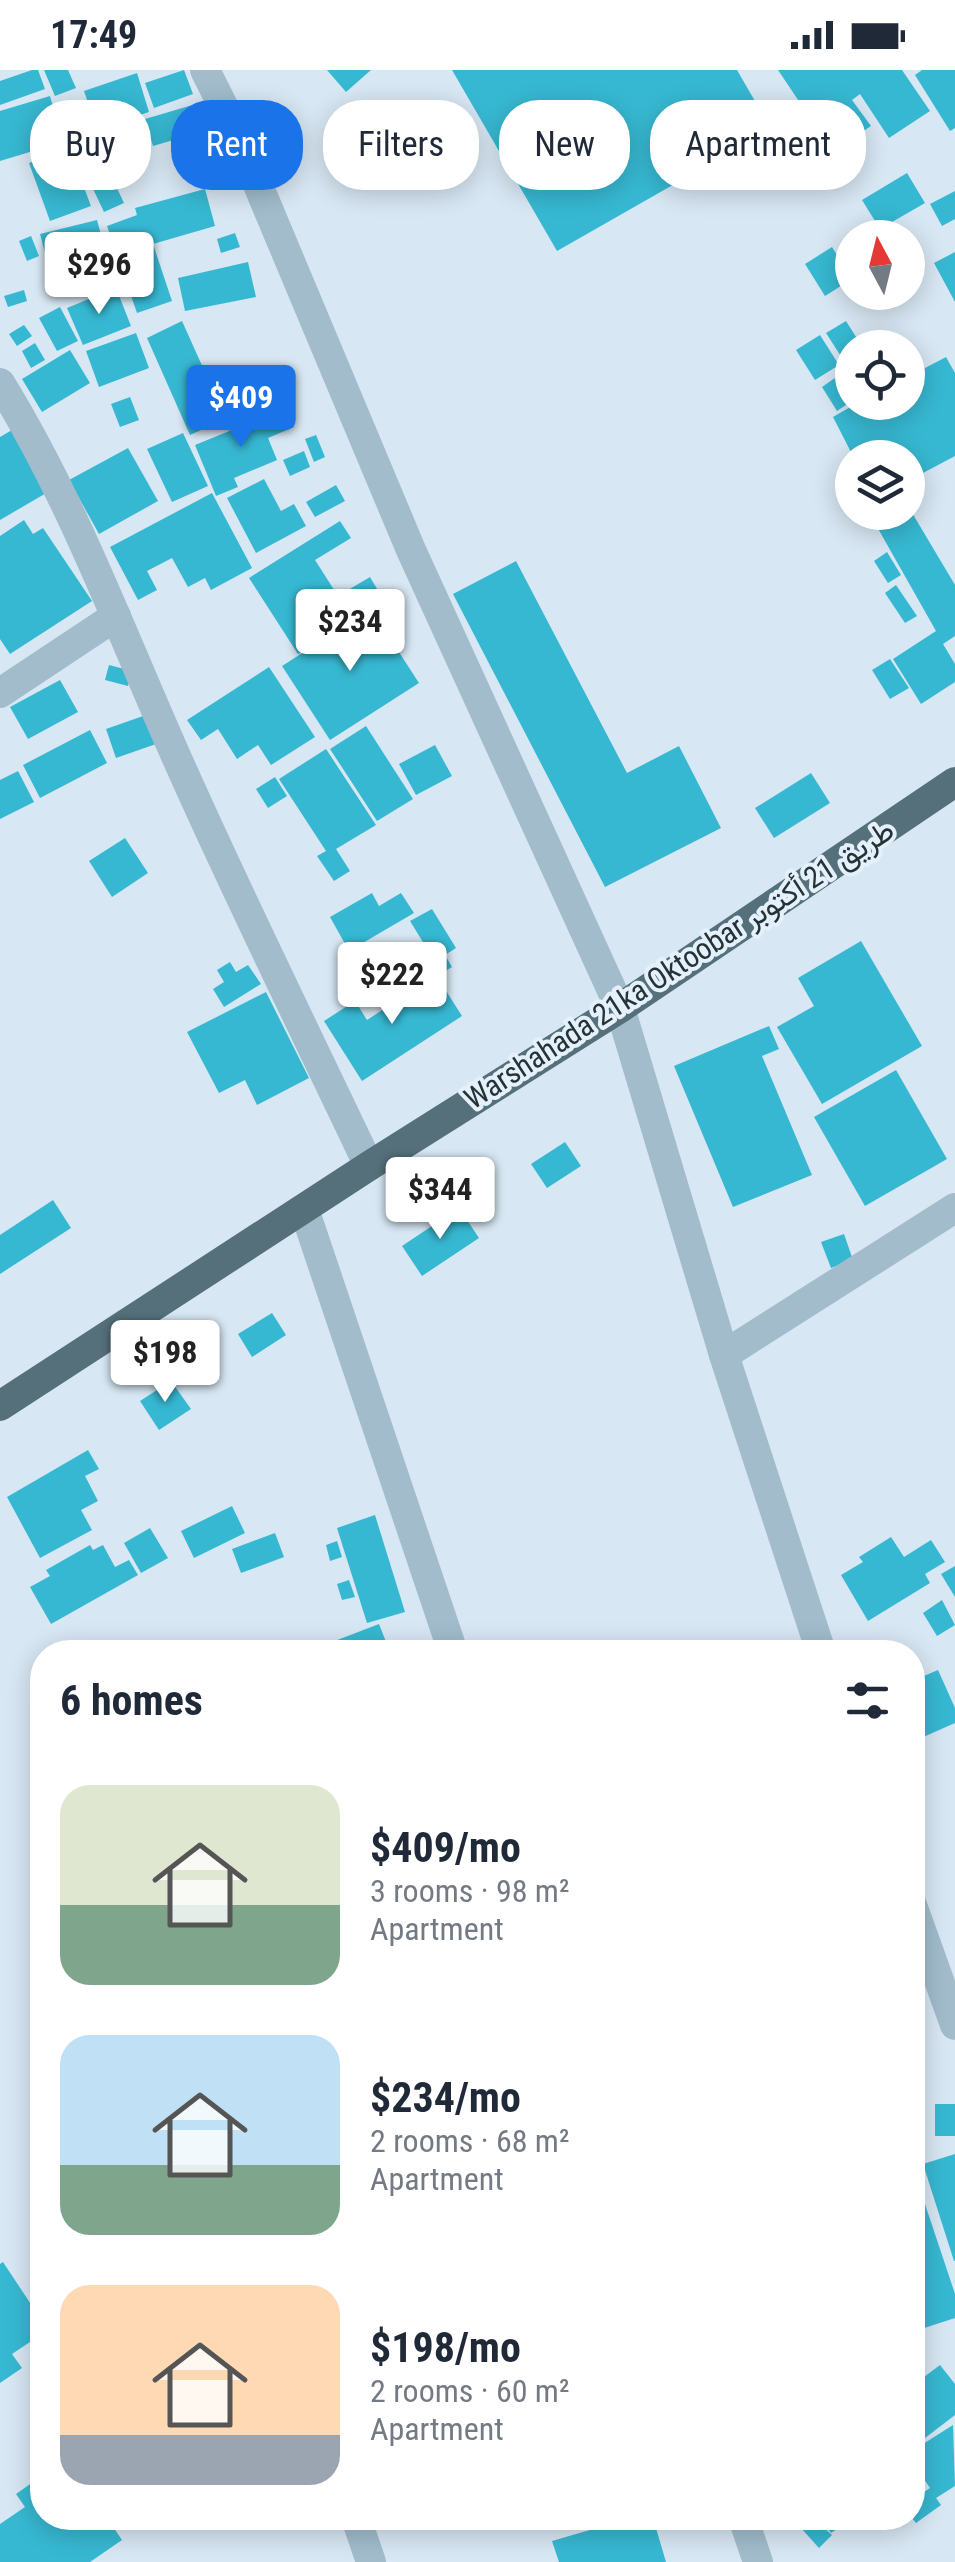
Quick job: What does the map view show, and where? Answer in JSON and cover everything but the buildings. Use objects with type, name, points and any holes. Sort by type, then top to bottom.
[{"type":"main road","name":"Warshahada 21ka Oktoobar طريق 21 أكتوبر","points":[[0,1406],[620,1008],[955,782]]},
{"type":"street","points":[[205,70],[235,130],[411,550],[620,1008],[724,1355],[817,1640]]},
{"type":"street","points":[[0,384],[57,490],[184,774],[369,1166]]},
{"type":"street","points":[[0,693],[116,616]]},
{"type":"street","points":[[724,1355],[955,1208]]},
{"type":"street","points":[[304,1209],[448,1640]]},
{"type":"street","points":[[925,1941],[955,2025]]},
{"type":"street","points":[[360,2530],[371,2562]]},
{"type":"street","points":[[747,2530],[758,2562]]}]
